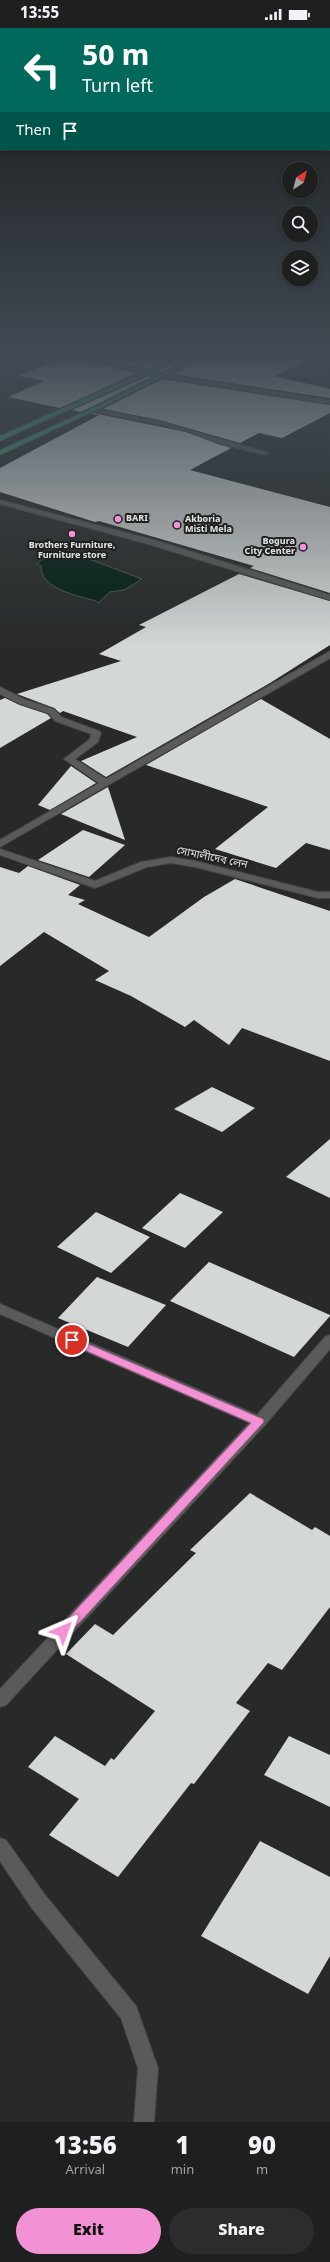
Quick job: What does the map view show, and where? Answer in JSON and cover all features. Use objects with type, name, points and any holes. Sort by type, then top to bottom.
[{"type":"street","points":[[0,502],[151,542],[330,598]]},
{"type":"street","points":[[0,844],[330,654]]},
{"type":"street","points":[[0,690],[23,702],[51,710],[58,719],[96,733],[95,740],[70,759],[106,783]]},
{"type":"street","name":"সোমালীদেব লেন","points":[[0,852],[95,885],[145,864],[171,860],[195,864],[318,895],[330,895]]},
{"type":"street","points":[[0,1309],[259,1422]]},
{"type":"street","points":[[0,1700],[259,1422],[330,1340]]},
{"type":"street","points":[[0,1846],[38,1902],[129,2012],[148,2068],[144,2122]]},
{"type":"shaded area","points":[[73,551],[86,554],[81,556],[142,579],[124,590],[110,592],[98,603],[96,601],[71,594],[53,586],[42,574],[41,566],[37,564],[44,558],[53,554]]},
{"type":"building","points":[[29,453],[222,453],[190,470],[330,507],[330,593],[250,568],[254,566],[99,521],[95,522],[0,492],[0,468]]},
{"type":"building","points":[[239,574],[330,601],[330,645],[270,683],[106,777],[81,761],[137,737],[63,711],[60,713],[54,708],[17,694],[121,661],[99,654],[146,627],[139,625]]},
{"type":"building","points":[[5,698],[20,705],[47,714],[51,718],[0,748],[0,700]]},
{"type":"building","points":[[261,699],[330,739],[330,850],[306,843],[276,868],[215,849],[268,807],[146,765]]},
{"type":"building","points":[[71,766],[96,783],[50,810],[38,805]]},
{"type":"building","points":[[108,787],[125,840],[61,814]]},
{"type":"building","points":[[83,830],[125,845],[89,877],[38,860]]},
{"type":"building","points":[[28,866],[80,885],[68,895],[85,900],[78,904],[149,937],[204,897],[235,879],[330,911],[330,1061],[242,1028],[229,1045],[194,1020],[185,1027],[131,996],[95,980],[109,971],[44,932],[0,966],[0,867],[19,873]]},
{"type":"building","points":[[212,1087],[255,1108],[222,1132],[174,1109]]},
{"type":"building","points":[[330,1139],[330,1198],[286,1177]]},
{"type":"building","points":[[180,1193],[223,1212],[185,1248],[142,1228]]},
{"type":"building","points":[[96,1212],[150,1237],[111,1273],[57,1247]]},
{"type":"building","points":[[209,1262],[330,1316],[294,1357],[170,1301]]},
{"type":"building","points":[[97,1277],[166,1305],[128,1347],[58,1318]]},
{"type":"building","points":[[250,1493],[312,1530],[315,1527],[330,1536],[330,1607],[282,1670],[268,1663],[236,1703],[250,1711],[194,1784],[191,1783],[118,1877],[49,1835],[79,1799],[28,1767],[55,1736],[105,1766],[111,1758],[114,1760],[155,1711],[66,1654],[95,1624],[113,1635],[196,1553],[190,1550]]},
{"type":"building","points":[[289,1736],[330,1755],[330,1807],[264,1775]]},
{"type":"building","points":[[260,1841],[330,1877],[330,1956],[308,1994],[201,1936]]},
{"type":"place","name":"BARI","points":[[118,519]]},
{"type":"place","name":"Akboria Misti Mela","points":[[177,525]]},
{"type":"place","name":"Brothers Furniture, Furniture store","points":[[72,534]]},
{"type":"place","name":"Bogura City Center","points":[[303,547]]},
{"type":"route","points":[[63,1631],[259,1422],[72,1340]]}]
